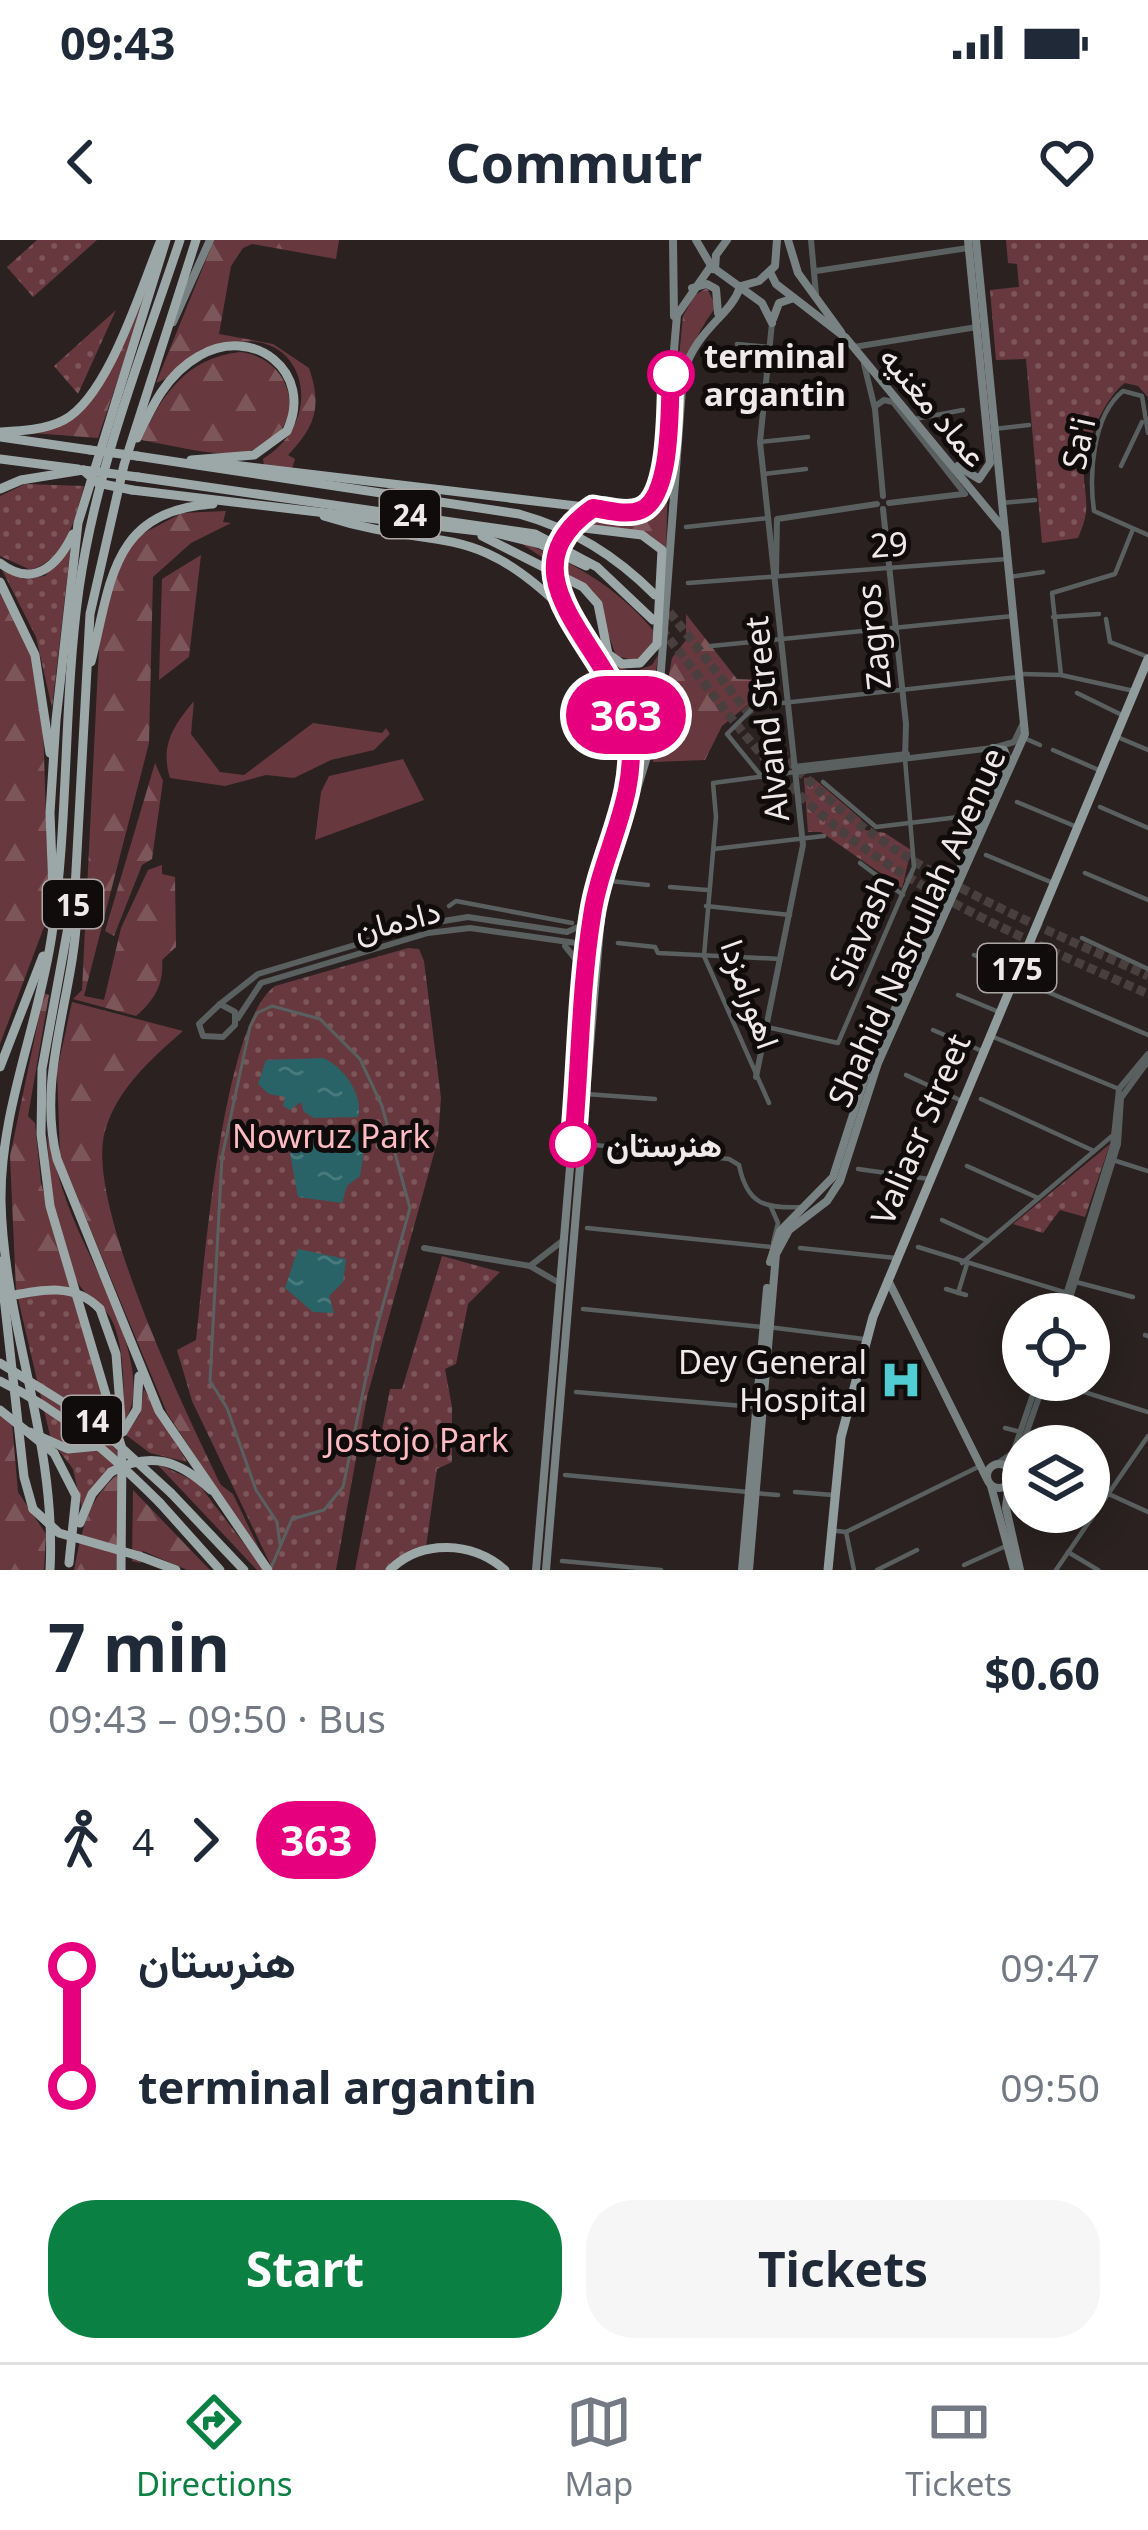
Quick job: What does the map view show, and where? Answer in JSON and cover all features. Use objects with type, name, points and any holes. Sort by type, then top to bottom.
[{"type":"highway","points":[[0,435],[49,426],[82,405],[110,359],[163,240]]},
{"type":"highway","points":[[52,780],[62,628],[78,524],[163,240]]},
{"type":"highway","name":"15","points":[[50,1570],[47,1457],[11,1286],[1,1202],[5,1135],[56,906],[80,583],[107,460],[180,240]]},
{"type":"highway","name":"15","points":[[121,1570],[122,1450],[54,1224],[42,1149],[44,1047],[75,889],[93,596],[124,465],[196,240]]},
{"type":"highway","points":[[124,465],[161,392],[197,357],[228,346],[273,355],[290,372],[295,395],[287,431],[254,455],[191,460]]},
{"type":"highway","name":"24","points":[[0,435],[499,510],[554,524],[616,560],[655,595]]},
{"type":"highway","points":[[137,456],[593,508]]},
{"type":"highway","name":"24","points":[[0,459],[520,530],[567,548],[622,587],[653,620]]},
{"type":"highway","points":[[0,489],[20,480],[83,470],[98,483],[132,490],[448,528],[540,544],[622,587]]},
{"type":"highway","points":[[86,678],[104,593],[127,545],[154,519],[175,509],[238,503]]},
{"type":"highway","points":[[308,511],[481,547],[524,572],[570,616]]},
{"type":"highway","points":[[0,563],[21,574],[47,570],[78,524]]},
{"type":"highway","points":[[448,528],[512,547],[572,578],[598,604],[608,654],[632,666],[648,659],[657,644],[659,623],[663,556],[657,543],[642,535],[554,524]]},
{"type":"highway","points":[[0,582],[22,620],[40,673],[52,780],[56,906]]},
{"type":"highway","points":[[75,889],[75,939],[52,1071],[51,1130],[70,1198],[159,1411],[270,1570]]},
{"type":"highway","points":[[0,1067],[52,934]]},
{"type":"highway","points":[[0,1212],[1,1202]]},
{"type":"highway","points":[[0,1261],[24,1478],[33,1509],[59,1533],[176,1570]]},
{"type":"highway","points":[[0,1298],[64,1290],[83,1295],[100,1310],[116,1354],[122,1450]]},
{"type":"highway","name":"14","points":[[0,1364],[90,1419],[171,1493],[244,1570]]},
{"type":"highway","points":[[30,1432],[78,1449],[123,1432],[137,1409],[138,1364]]},
{"type":"highway","name":"14","points":[[0,1382],[73,1426],[160,1504],[220,1570]]},
{"type":"highway","points":[[0,1411],[54,1453],[76,1496],[68,1567]]},
{"type":"highway","points":[[68,1567],[87,1503],[111,1472],[146,1459],[163,1460],[179,1465],[212,1490]]},
{"type":"highway","points":[[390,1570],[416,1552],[443,1547],[481,1555],[505,1570]]},
{"type":"main road","points":[[160,344],[210,240]]},
{"type":"main road","points":[[633,787],[629,725],[615,687],[558,591],[553,566],[572,523],[593,508],[644,509],[660,488],[674,334],[673,240]]},
{"type":"main road","points":[[696,240],[713,267],[738,292],[758,298],[772,323]]},
{"type":"main road","points":[[674,334],[691,289],[713,267],[727,240]]},
{"type":"main road","points":[[590,944],[633,787],[657,724],[682,385],[694,344],[738,292],[770,272],[779,257],[780,241]]},
{"type":"main road","points":[[780,241],[818,304],[846,338]]},
{"type":"main road","name":"Shahid Nasrullah Avenue","points":[[947,458],[977,479],[990,463],[970,242]]},
{"type":"main road","name":"عماد مغنیه","points":[[770,272],[776,284],[858,351],[902,408],[916,418],[970,494],[1004,529]]},
{"type":"main road","points":[[691,289],[707,284],[716,289],[717,314]]},
{"type":"main road","points":[[772,323],[779,304],[796,298]]},
{"type":"main road","name":"Shahid Nasrullah Avenue","points":[[774,1246],[827,1201],[840,1181],[878,1063],[1024,738],[988,406]]},
{"type":"main road","name":"Valiasr Street","points":[[828,1570],[838,1531],[833,1496],[845,1416],[887,1279],[1148,658]]},
{"type":"main road","points":[[629,725],[645,733],[657,724]]},
{"type":"main road","name":"Shahid Nasrullah Avenue","points":[[774,1246],[832,1178],[868,1065],[1009,763],[1004,750],[993,748]]},
{"type":"main road","points":[[536,1570],[591,918],[628,808]]},
{"type":"main road","points":[[546,1570],[602,904]]},
{"type":"main road","points":[[745,1570],[774,1246]]},
{"type":"main road","points":[[887,1279],[981,1461],[1017,1570]]},
{"type":"main road","points":[[981,1461],[1001,1462],[989,1482]]},
{"type":"main road","points":[[989,1482],[1002,1481]]},
{"type":"main road","points":[[1010,1533],[1017,1570]]},
{"type":"street","points":[[811,240],[818,304]]},
{"type":"street","points":[[816,271],[970,242]]},
{"type":"street","name":"Alvand Street","points":[[756,1078],[802,838],[760,442],[772,323]]},
{"type":"street","points":[[858,351],[980,327]]},
{"type":"street","points":[[737,344],[770,347]]},
{"type":"street","name":"Zagros","points":[[858,351],[875,409],[906,756]]},
{"type":"street","points":[[725,392],[764,397]]},
{"type":"street","name":"Sa'i","points":[[1148,434],[1144,402],[1137,392],[1117,394],[1092,458],[1094,511],[1148,535]]},
{"type":"street","name":"عماد مغنیه","points":[[875,409],[888,400],[902,408],[970,494]]},
{"type":"street","points":[[916,418],[963,410]]},
{"type":"street","points":[[1121,466],[1144,417]]},
{"type":"street","points":[[994,429],[1028,425]]},
{"type":"street","points":[[760,442],[808,436]]},
{"type":"street","points":[[764,474],[806,469]]},
{"type":"street","points":[[765,491],[774,511],[788,515],[970,494]]},
{"type":"street","points":[[1001,503],[1035,500]]},
{"type":"street","points":[[775,577],[775,523],[788,515]]},
{"type":"street","points":[[686,527],[769,518]]},
{"type":"street","points":[[1061,675],[1053,617],[1055,590],[1117,571],[1133,529]]},
{"type":"street","name":"29","points":[[688,583],[1007,559]]},
{"type":"street","points":[[1009,577],[1043,572]]},
{"type":"street","points":[[711,646],[1012,616]]},
{"type":"street","points":[[1053,617],[1102,616],[1110,643],[1148,658]]},
{"type":"street","points":[[1023,721],[1017,740],[993,748],[762,776],[727,734],[755,706],[1018,675],[1061,675],[1134,691]]},
{"type":"street","points":[[1077,693],[1124,716]]},
{"type":"street","points":[[906,724],[913,749],[922,757]]},
{"type":"street","points":[[1115,736],[1148,750]]},
{"type":"street","points":[[1024,738],[1040,745]]},
{"type":"street","points":[[1053,751],[1101,772]]},
{"type":"street","name":"Siavash","points":[[767,1027],[837,1045],[908,884],[915,856],[906,756]]},
{"type":"street","name":"اهورامزدا","points":[[756,1078],[704,956],[714,849],[713,784],[762,776]]},
{"type":"street","points":[[823,782],[876,827],[984,814]]},
{"type":"street","points":[[1018,802],[1077,827]]},
{"type":"street","points":[[1100,807],[1148,828]]},
{"type":"street","points":[[714,849],[824,836]]},
{"type":"street","points":[[986,855],[1053,883]]},
{"type":"street","points":[[860,863],[903,895]]},
{"type":"street","points":[[1085,874],[1148,900]]},
{"type":"street","points":[[610,881],[648,885]]},
{"type":"street","points":[[670,887],[707,890]]},
{"type":"street","points":[[449,906],[456,901],[572,922]]},
{"type":"street","points":[[706,906],[790,915]]},
{"type":"street","name":"دادمان","points":[[220,1004],[258,974],[440,921],[468,917],[567,932],[584,928],[591,918]]},
{"type":"street","points":[[440,921],[441,931]]},
{"type":"street","name":"دادمان","points":[[238,1018],[261,983],[441,931],[470,928],[562,944],[590,944]]},
{"type":"street","points":[[1082,938],[1148,969]]},
{"type":"street","points":[[618,943],[655,947],[658,953],[780,959]]},
{"type":"street","points":[[562,944],[581,960],[587,982]]},
{"type":"street","points":[[974,955],[1016,972]]},
{"type":"street","points":[[1034,986],[1148,1035]]},
{"type":"street","points":[[958,995],[999,1012]]},
{"type":"street","points":[[220,1004],[232,1008],[238,1018],[223,1037],[203,1036],[199,1024],[220,1004]]},
{"type":"street","points":[[270,1570],[292,1519],[324,1510],[343,1487],[376,1330],[410,1208],[382,1106],[360,1059],[320,1019],[272,1006],[257,1013],[250,1027],[222,1157],[210,1360],[214,1391],[227,1408],[256,1490],[277,1522],[280,1544]]},
{"type":"street","points":[[933,1030],[982,1051]]},
{"type":"street","points":[[989,1035],[1121,1090]]},
{"type":"street","points":[[918,1247],[1069,1293],[1111,1160],[1121,1090],[1148,1058]]},
{"type":"street","points":[[906,1075],[962,1101]]},
{"type":"street","points":[[756,1078],[769,1103]]},
{"type":"street","points":[[586,1094],[655,1099]]},
{"type":"street","points":[[981,1099],[1094,1151]]},
{"type":"street","points":[[946,1289],[962,1294],[965,1264],[1116,1135]]},
{"type":"street","points":[[595,1144],[733,1160],[740,1167],[743,1189],[771,1207],[803,1208]]},
{"type":"street","points":[[1111,1160],[1148,1171]]},
{"type":"street","points":[[967,1166],[1038,1198]]},
{"type":"street","points":[[858,1169],[929,1178]]},
{"type":"street","points":[[586,1228],[774,1246],[778,1223],[771,1207]]},
{"type":"street","points":[[942,1220],[988,1241]]},
{"type":"street","points":[[530,1266],[565,1239]]},
{"type":"street","points":[[424,1248],[530,1266],[561,1284]]},
{"type":"street","points":[[800,1248],[896,1258]]},
{"type":"street","points":[[1073,1281],[1133,1297]]},
{"type":"street","points":[[583,1309],[866,1339]]},
{"type":"street","points":[[576,1392],[820,1412]]},
{"type":"street","points":[[1110,1400],[1148,1412]]},
{"type":"street","points":[[1110,1488],[1148,1436]]},
{"type":"street","points":[[854,1570],[838,1531],[981,1461]]},
{"type":"street","points":[[565,1475],[778,1495]]},
{"type":"street","points":[[795,1492],[833,1496]]},
{"type":"street","points":[[1110,1492],[1148,1512]]},
{"type":"street","points":[[1055,1570],[1080,1533]]},
{"type":"street","points":[[964,1565],[1009,1544]]},
{"type":"street","points":[[877,1570],[917,1550]]},
{"type":"street","points":[[1068,1552],[1098,1570]]},
{"type":"street","points":[[562,1561],[661,1570]]},
{"type":"green space","points":[[37,240],[97,240],[33,297],[7,267]]},
{"type":"green space","points":[[214,240],[339,240],[336,259],[252,244],[243,248],[231,266],[219,334],[273,344],[309,368],[314,415],[288,455],[295,459],[292,469],[264,465],[263,459],[296,423],[301,402],[300,382],[280,351],[262,343],[226,345],[156,383]]},
{"type":"green space","points":[[1006,240],[1148,240],[1148,397],[1138,386],[1125,383],[1099,418],[1085,461],[1086,515],[1078,538],[1042,543],[1026,359],[996,360],[990,290],[1019,287],[1017,264],[1008,263]]},
{"type":"green space","points":[[157,263],[98,438],[32,433],[59,424],[98,389],[125,341]]},
{"type":"green space","points":[[707,288],[716,307],[686,362],[673,419],[683,316],[695,295]]},
{"type":"green space","points":[[116,310],[78,394],[54,366]]},
{"type":"green space","points":[[240,352],[273,367],[289,395],[284,426],[273,439],[255,449],[228,453],[141,440],[178,381],[205,362]]},
{"type":"green space","points":[[669,462],[666,551],[650,535],[563,520],[575,510],[630,517],[659,504]]},
{"type":"green space","points":[[25,484],[84,486],[61,547],[31,570],[0,556],[0,496]]},
{"type":"green space","points":[[226,511],[223,522],[231,523],[191,543],[153,577],[149,743],[84,996],[104,1000],[121,928],[148,870],[162,865],[162,874],[175,877],[176,947],[162,960],[156,991],[136,1016],[73,999],[82,990],[100,628],[123,555],[142,534],[182,513]]},
{"type":"green space","points":[[516,540],[607,587],[653,630],[653,645],[637,661],[616,656],[593,591]]},
{"type":"green space","points":[[71,544],[52,708],[36,637],[0,566],[23,579],[45,576]]},
{"type":"green space","points":[[201,555],[189,657],[159,680],[162,579]]},
{"type":"green space","points":[[0,588],[33,660],[43,724],[48,879],[44,927],[0,1044]]},
{"type":"green space","points":[[686,614],[737,679],[761,680],[761,694],[722,726],[705,760],[653,762],[672,658],[686,640]]},
{"type":"green space","points":[[658,655],[650,725],[637,728],[610,664],[633,672],[652,665]]},
{"type":"green space","points":[[194,701],[191,734],[220,772],[244,775],[313,723],[382,733],[386,728],[390,734],[374,750],[331,760],[294,778],[266,775],[225,786],[170,778],[170,737]]},
{"type":"green space","points":[[403,759],[424,800],[315,840],[321,792],[329,776]]},
{"type":"green space","points":[[155,763],[163,781],[152,859],[142,865],[114,936],[105,931]]},
{"type":"green space","points":[[812,777],[861,819],[865,830],[885,833],[911,850],[902,888],[821,832],[808,832],[804,778]]},
{"type":"green space","name":"Nowruz Park","points":[[408,948],[419,949],[424,961],[441,1098],[438,1139],[367,1397],[336,1570],[273,1570],[192,1401],[177,1350],[196,1340],[229,1096],[241,1047],[257,1009],[275,986]]},
{"type":"green space","points":[[44,993],[49,995],[28,1116],[35,1123],[41,1183],[70,1287],[16,1290],[10,1156]]},
{"type":"green space","points":[[72,1002],[183,1031],[147,1064],[110,1116],[103,1164],[109,1206],[164,1361],[221,1485],[233,1494],[267,1565],[167,1413],[60,1156],[57,1071]]},
{"type":"green space","points":[[47,1134],[67,1202],[128,1350],[133,1400],[125,1420],[118,1336],[107,1312],[78,1283],[63,1249]]},
{"type":"green space","points":[[1110,1144],[1085,1217],[1060,1210],[1043,1233],[1013,1224]]},
{"type":"green space","name":"Jostojo Park","points":[[442,1256],[500,1272],[468,1304],[456,1364],[445,1369],[452,1407],[452,1462],[437,1469],[426,1547],[387,1570],[355,1570],[390,1389],[402,1389]]},
{"type":"green space","points":[[41,1285],[70,1287],[116,1446],[119,1465],[82,1509],[73,1469],[51,1440],[16,1290]]},
{"type":"green space","points":[[144,1389],[187,1462],[150,1453],[126,1435],[140,1414]]},
{"type":"green space","points":[[0,1415],[12,1423],[18,1492],[46,1534],[44,1570],[0,1570]]},
{"type":"green space","points":[[156,1463],[197,1482],[264,1570],[257,1570]]},
{"type":"green space","points":[[120,1472],[116,1570],[74,1570],[93,1504]]},
{"type":"green space","points":[[133,1490],[210,1570],[187,1570],[143,1551],[141,1563],[132,1561]]},
{"type":"water","points":[[323,1058],[351,1083],[358,1117],[314,1118],[304,1112],[301,1102],[290,1110],[283,1106],[285,1097],[269,1094],[258,1084],[266,1060]]},
{"type":"water","points":[[313,1126],[347,1127],[366,1137],[360,1176],[347,1186],[342,1203],[298,1197],[290,1153]]},
{"type":"water","points":[[298,1249],[346,1259],[343,1282],[329,1296],[334,1313],[313,1312],[285,1288]]},
{"type":"tunnel","points":[[661,602],[774,743],[850,817],[973,894],[1148,976]]},
{"type":"tunnel","points":[[661,629],[766,759],[842,831],[968,910],[1148,994]]},
{"type":"bus line","name":"363","points":[[573,1144],[591,918],[628,791],[632,749],[621,699],[570,616],[553,566],[568,528],[593,508],[632,512],[654,500],[663,478],[671,374]]},
{"type":"place","name":"terminal argantin","points":[[671,374]]},
{"type":"place","name":"هنرستان","points":[[573,1144]]},
{"type":"place","name":"Dey General Hospital","points":[[901,1380]]}]
